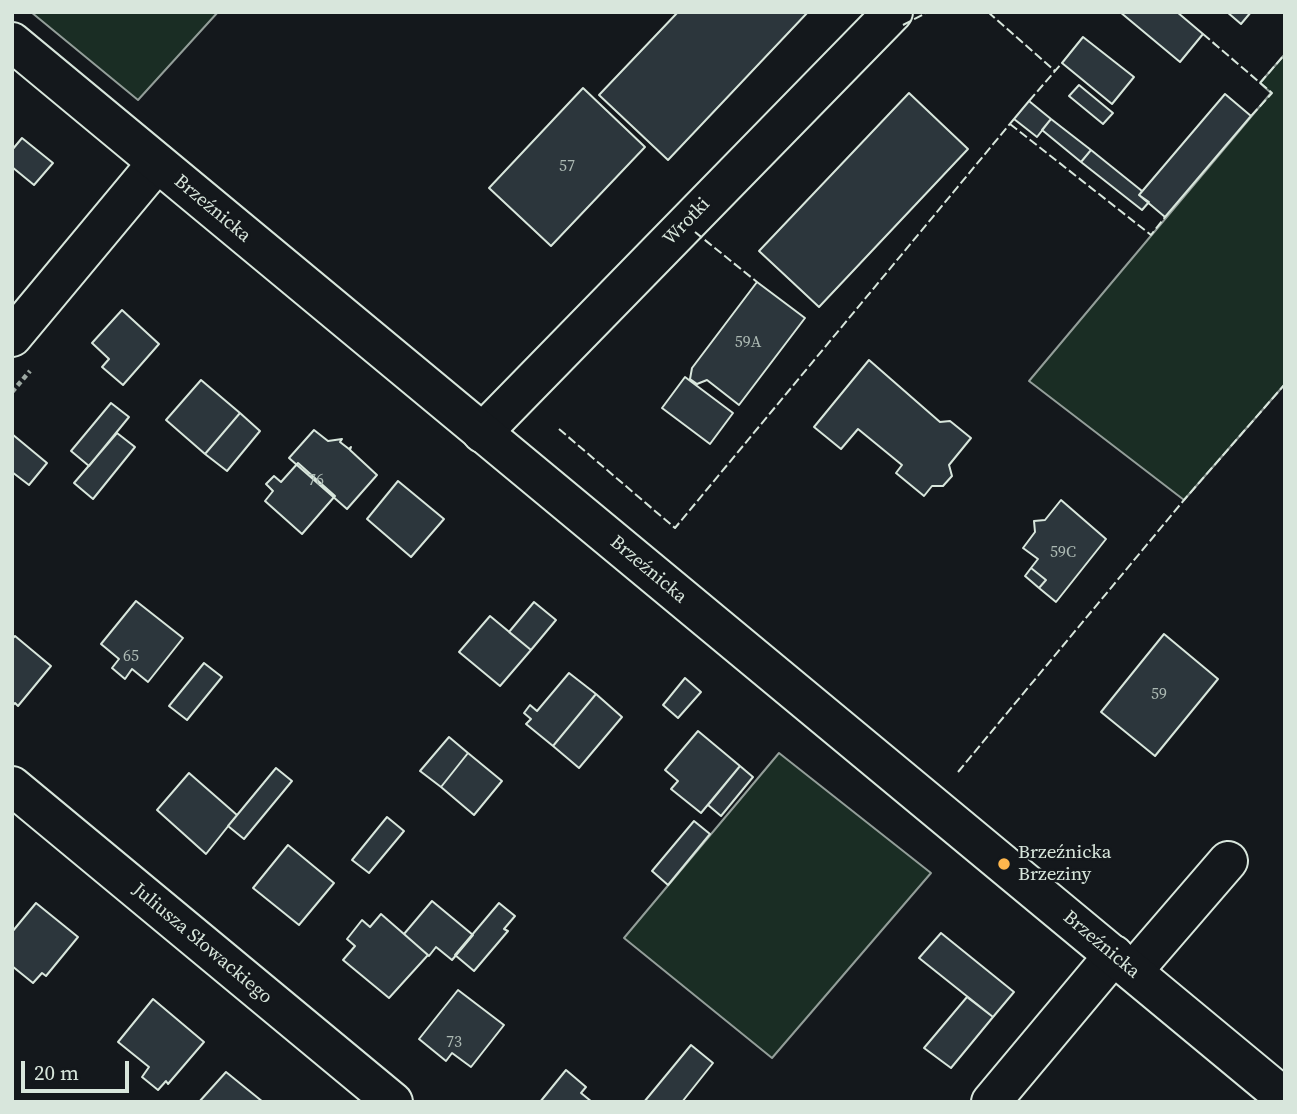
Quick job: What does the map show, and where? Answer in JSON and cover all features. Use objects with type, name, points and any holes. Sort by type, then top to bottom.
[{"type":"main road","name":"Wrotki","points":[[482,433],[893,12]]},
{"type":"main road","name":"Brzeźnicka","points":[[12,42],[1285,1098]]},
{"type":"main road","points":[[12,337],[157,163]]},
{"type":"main road","name":"Juliusza Słowackiego","points":[[12,786],[393,1102]]},
{"type":"main road","points":[[991,1102],[1123,963],[1228,861]]},
{"type":"green space","points":[[31,12],[218,12],[138,100]]},
{"type":"green space","points":[[1285,54],[1285,384],[1184,500],[1029,381],[1271,93],[1260,83]]},
{"type":"green space","points":[[779,753],[931,873],[772,1058],[624,938]]},
{"type":"building","points":[[678,12],[808,12],[668,160],[599,95]]},
{"type":"building","points":[[1120,12],[1177,12],[1203,34],[1180,62]]},
{"type":"building","points":[[1227,12],[1251,12],[1241,24]]},
{"type":"building","points":[[1083,37],[1134,77],[1112,104],[1062,63]]},
{"type":"building","points":[[1079,85],[1113,113],[1103,124],[1069,96]]},
{"type":"building","points":[[583,88],[645,147],[551,246],[489,188]]},
{"type":"building","points":[[909,93],[968,149],[819,307],[759,251]]},
{"type":"building","points":[[1225,94],[1251,116],[1165,217],[1139,195]]},
{"type":"building","points":[[1029,101],[1051,119],[1037,137],[1014,119]]},
{"type":"building","points":[[1051,119],[1091,150],[1081,162],[1042,130]]},
{"type":"building","points":[[22,138],[53,163],[34,185],[12,167],[12,150]]},
{"type":"building","points":[[1091,150],[1142,191],[1139,195],[1149,202],[1142,210],[1081,162]]},
{"type":"building","points":[[757,282],[805,318],[739,405],[707,380],[697,384],[690,379],[692,368]]},
{"type":"building","points":[[122,310],[159,344],[123,385],[102,367],[109,359],[92,343]]},
{"type":"building","points":[[869,360],[940,422],[950,421],[971,438],[949,465],[952,476],[943,486],[932,486],[924,496],[896,473],[902,465],[858,429],[841,449],[814,427]]},
{"type":"building","points":[[685,377],[733,413],[710,444],[662,408]]},
{"type":"building","points":[[201,380],[240,413],[205,454],[166,420]]},
{"type":"building","points":[[111,403],[129,417],[89,466],[71,451]]},
{"type":"building","points":[[240,413],[260,431],[227,471],[205,454]]},
{"type":"building","points":[[314,430],[328,441],[342,439],[340,442],[349,449],[351,447],[350,450],[377,475],[347,509],[289,458]]},
{"type":"building","points":[[117,433],[135,447],[93,499],[74,483]]},
{"type":"building","points":[[12,434],[47,463],[29,485],[12,472]]},
{"type":"building","points":[[298,463],[335,496],[302,534],[265,501],[273,491],[266,484],[274,476],[281,482]]},
{"type":"building","points":[[398,481],[444,519],[411,557],[367,519]]},
{"type":"building","points":[[1061,500],[1106,539],[1056,602],[1039,588],[1046,580],[1031,568],[1038,559],[1023,548],[1035,532],[1034,521],[1045,520]]},
{"type":"building","points":[[1031,568],[1046,580],[1039,588],[1025,576]]},
{"type":"building","points":[[136,601],[183,638],[148,682],[132,669],[125,679],[112,668],[119,659],[101,644]]},
{"type":"building","points":[[534,602],[556,620],[531,650],[509,632]]},
{"type":"building","points":[[490,616],[531,650],[500,686],[459,652]]},
{"type":"building","points":[[1164,634],[1218,679],[1155,756],[1101,712]]},
{"type":"building","points":[[15,636],[51,666],[18,706],[15,703],[12,706],[12,639]]},
{"type":"building","points":[[204,663],[222,677],[187,720],[169,706]]},
{"type":"building","points":[[569,673],[596,694],[553,746],[526,724],[531,719],[524,713],[530,705],[537,711]]},
{"type":"building","points":[[685,678],[701,692],[678,718],[663,705]]},
{"type":"building","points":[[596,694],[622,717],[579,768],[553,746]]},
{"type":"building","points":[[698,731],[740,766],[701,813],[671,789],[678,781],[665,770]]},
{"type":"building","points":[[449,737],[468,753],[441,787],[420,771]]},
{"type":"building","points":[[468,753],[502,781],[474,815],[441,787]]},
{"type":"building","points":[[740,766],[753,777],[721,816],[708,805]]},
{"type":"building","points":[[276,768],[292,781],[244,839],[228,826]]},
{"type":"building","points":[[189,773],[237,815],[206,854],[157,810]]},
{"type":"building","points":[[387,817],[404,831],[369,873],[352,860]]},
{"type":"building","points":[[694,821],[710,834],[668,885],[652,871]]},
{"type":"building","points":[[288,845],[334,883],[299,925],[253,888]]},
{"type":"building","points":[[432,901],[473,935],[452,960],[436,947],[429,956],[404,934]]},
{"type":"building","points":[[36,903],[78,937],[46,976],[42,973],[33,983],[12,966],[12,932]]},
{"type":"building","points":[[499,903],[515,916],[504,929],[508,931],[474,971],[455,955]]},
{"type":"building","points":[[381,914],[428,955],[389,998],[343,960],[355,946],[347,939],[362,920],[370,927]]},
{"type":"building","points":[[941,933],[1014,992],[993,1017],[919,958]]},
{"type":"building","points":[[458,990],[504,1025],[471,1067],[452,1053],[446,1061],[419,1039]]},
{"type":"building","points":[[967,997],[993,1017],[951,1068],[924,1048]]},
{"type":"building","points":[[153,999],[204,1042],[168,1084],[166,1081],[158,1090],[142,1077],[149,1067],[118,1042]]},
{"type":"building","points":[[691,1045],[713,1063],[682,1102],[644,1102]]},
{"type":"building","points":[[566,1070],[586,1087],[581,1093],[592,1102],[540,1102]]},
{"type":"building","points":[[226,1072],[263,1102],[199,1102]]},
{"type":"fence","points":[[903,25],[928,12]]},
{"type":"fence","points":[[988,12],[1055,71]]},
{"type":"fence","points":[[1203,34],[1272,93],[1251,116]]},
{"type":"fence","points":[[1260,83],[1285,54]]},
{"type":"fence","points":[[1029,101],[1062,63]]},
{"type":"fence","points":[[559,429],[675,528],[1014,119]]},
{"type":"fence","points":[[1010,124],[1151,235],[1165,217]]},
{"type":"fence","points":[[695,232],[757,282]]},
{"type":"fence","points":[[958,772],[1184,500],[1285,384]]},
{"type":"place","name":"Brzeźnicka Brzeziny","points":[[1004,864]]}]
